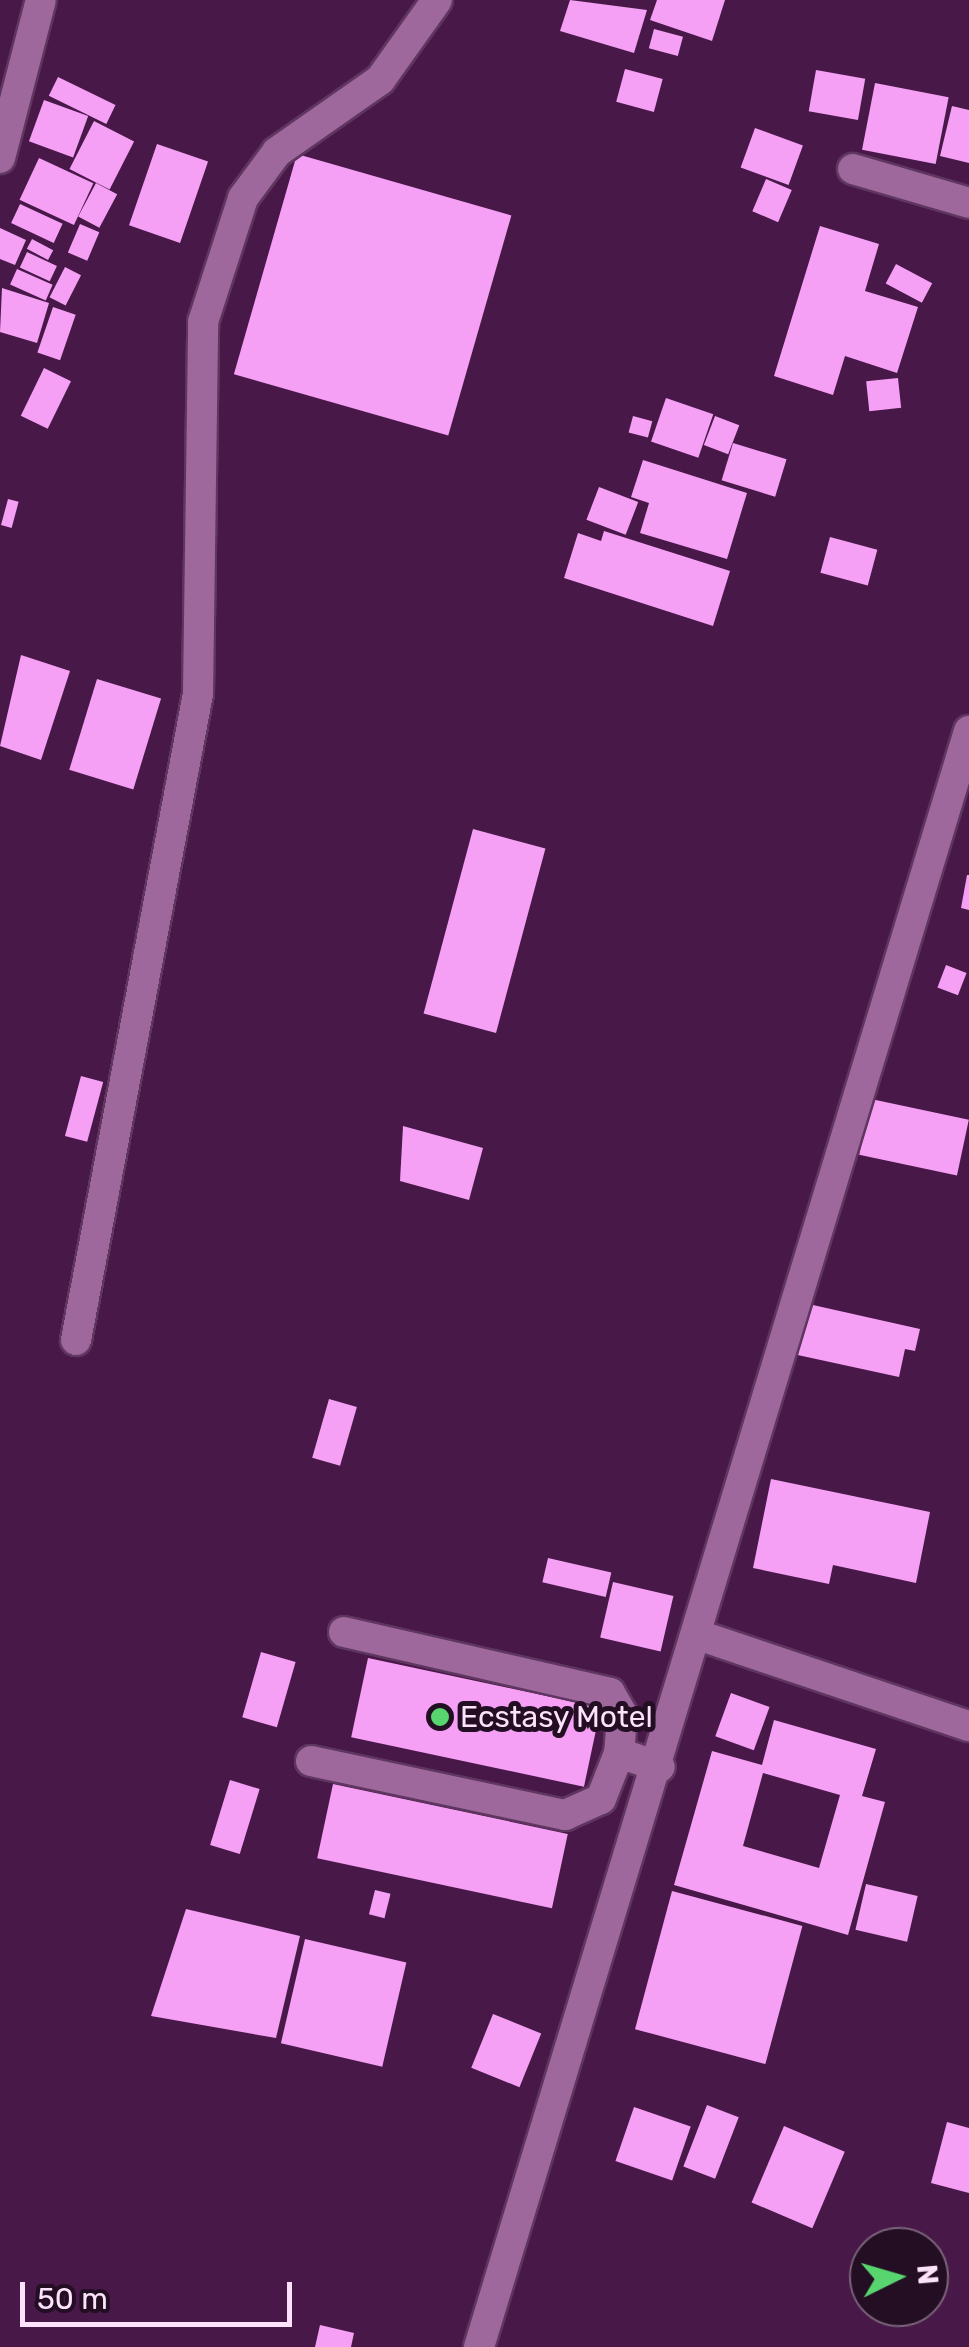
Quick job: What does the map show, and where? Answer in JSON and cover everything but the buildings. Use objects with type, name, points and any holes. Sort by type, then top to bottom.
[{"type":"street","points":[[0,158],[42,0]]},
{"type":"street","points":[[76,1340],[198,694],[203,322],[243,198],[277,152],[380,80],[437,0]]},
{"type":"street","points":[[854,169],[969,204]]},
{"type":"street","points":[[479,2347],[552,2090],[701,1636],[768,1381],[969,732]]},
{"type":"street","points":[[312,1761],[565,1815],[600,1799],[619,1753],[622,1714],[610,1693],[344,1632]]},
{"type":"street","points":[[701,1636],[969,1726]]},
{"type":"street","points":[[619,1753],[660,1767]]},
{"type":"place","name":"Ecstasy Motel","points":[[440,1717]]}]
